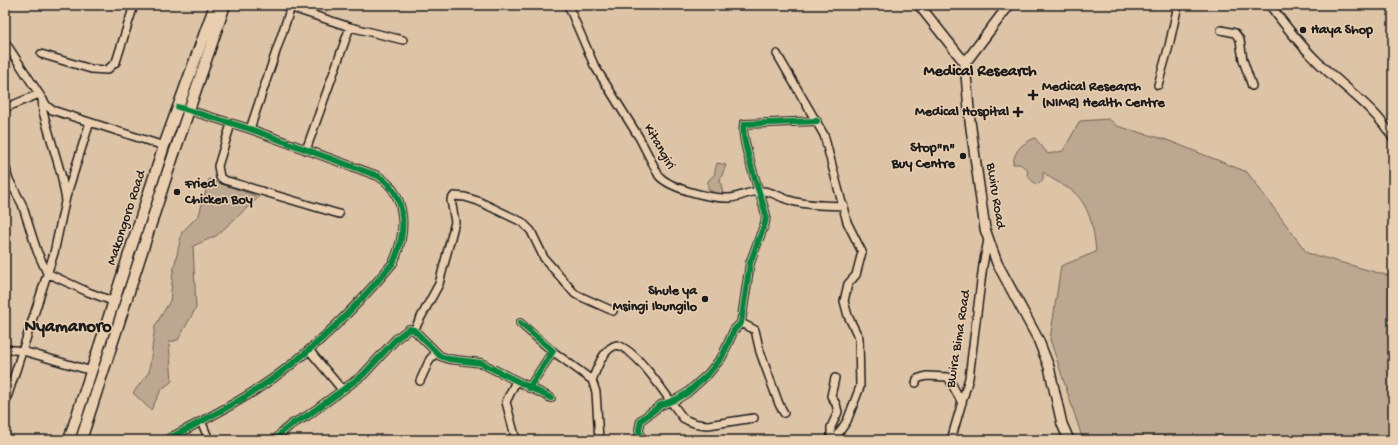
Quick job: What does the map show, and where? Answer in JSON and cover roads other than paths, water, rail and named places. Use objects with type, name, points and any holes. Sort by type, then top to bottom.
[{"type":"main road","name":"Makongoro Road","points":[[69,440],[115,302],[164,146],[215,5]]},
{"type":"main road","name":"Makongoro Road","points":[[81,440],[189,110],[226,5]]},
{"type":"main road","points":[[919,5],[965,63],[1009,5]]},
{"type":"main road","name":"Bwiru Road","points":[[965,63],[980,199],[988,240],[997,263],[1038,339],[1050,368],[1062,424],[1069,440]]},
{"type":"street","points":[[41,54],[91,69],[107,70],[116,62],[134,5]]},
{"type":"street","points":[[283,5],[350,27],[403,40]]},
{"type":"street","name":"Kitangiri","points":[[568,5],[601,78],[640,139],[659,176],[664,181],[682,190],[728,198],[760,191],[771,192],[789,200],[800,202],[844,206]]},
{"type":"street","points":[[1158,85],[1178,5]]},
{"type":"street","points":[[1270,5],[1320,65],[1390,128],[1393,138]]},
{"type":"street","points":[[250,129],[291,7]]},
{"type":"street","points":[[306,150],[350,27]]},
{"type":"street","points":[[1221,30],[1235,33],[1240,40],[1243,60],[1252,86]]},
{"type":"street","points":[[5,42],[40,96],[52,110],[164,146]]},
{"type":"street","points":[[777,54],[824,135],[830,151],[850,229],[862,252],[856,275],[848,284],[844,301],[848,316],[858,338],[860,387],[847,421],[834,440]]},
{"type":"street","points":[[5,108],[40,96]]},
{"type":"street","points":[[40,96],[43,112],[62,174],[66,197]]},
{"type":"street","points":[[166,440],[202,423],[256,390],[309,350],[359,302],[393,263],[399,246],[403,215],[395,192],[384,180],[363,170],[250,129],[178,107]]},
{"type":"street","points":[[641,440],[639,430],[641,420],[661,405],[670,402],[692,389],[722,357],[734,330],[741,323],[750,264],[765,223],[766,215],[748,155],[743,130],[744,124],[817,121]]},
{"type":"street","points":[[5,404],[54,253],[66,197],[90,122]]},
{"type":"street","points":[[231,124],[218,166],[220,177],[224,180],[339,214]]},
{"type":"street","points":[[5,163],[8,178],[22,204],[37,251],[47,273],[88,292],[115,302]]},
{"type":"street","points":[[414,330],[439,284],[455,222],[451,200],[454,196],[478,201],[522,222],[531,231],[544,258],[575,294],[613,311]]},
{"type":"street","name":"Bwira Bima Road","points":[[951,440],[969,378],[983,265],[988,240]]},
{"type":"street","points":[[520,323],[592,380],[596,392],[599,440]]},
{"type":"street","points":[[741,323],[755,330],[762,356],[784,413]]},
{"type":"street","points":[[276,440],[282,432],[292,424],[307,416],[363,375],[403,331],[408,329],[414,330],[436,353],[449,359],[482,363],[551,398]]},
{"type":"street","points":[[592,380],[607,350],[616,345],[627,351],[642,364],[683,418],[700,425],[754,418]]},
{"type":"street","points":[[5,349],[23,351],[92,371]]},
{"type":"street","points":[[309,350],[339,386],[344,389]]},
{"type":"street","points":[[529,388],[554,351]]},
{"type":"street","points":[[420,381],[430,359],[436,353]]},
{"type":"street","points":[[916,383],[917,379],[921,376],[948,377],[962,403]]},
{"type":"street","points":[[831,440],[831,427],[838,412],[836,404],[831,396],[835,378]]},
{"type":"street","points":[[516,381],[506,402],[513,423],[516,440]]},
{"type":"street","points":[[202,423],[209,440]]},
{"type":"place","name":"Haya Shop","points":[[1303,30]]},
{"type":"place","name":"Medical Research (NIMR) Health Centre","points":[[1033,95]]},
{"type":"place","name":"Medical Hospital","points":[[1018,112]]},
{"type":"place","name":"Stop\"n\" Buy Centre","points":[[963,156]]},
{"type":"place","name":"Fried Chicken Boy","points":[[177,192]]},
{"type":"place","name":"Shule ya Msingi Ibungilo","points":[[705,299]]},
{"type":"district","name":"Medical Research","points":[[980,72]]},
{"type":"district","name":"Nyamanoro","points":[[68,327]]}]
